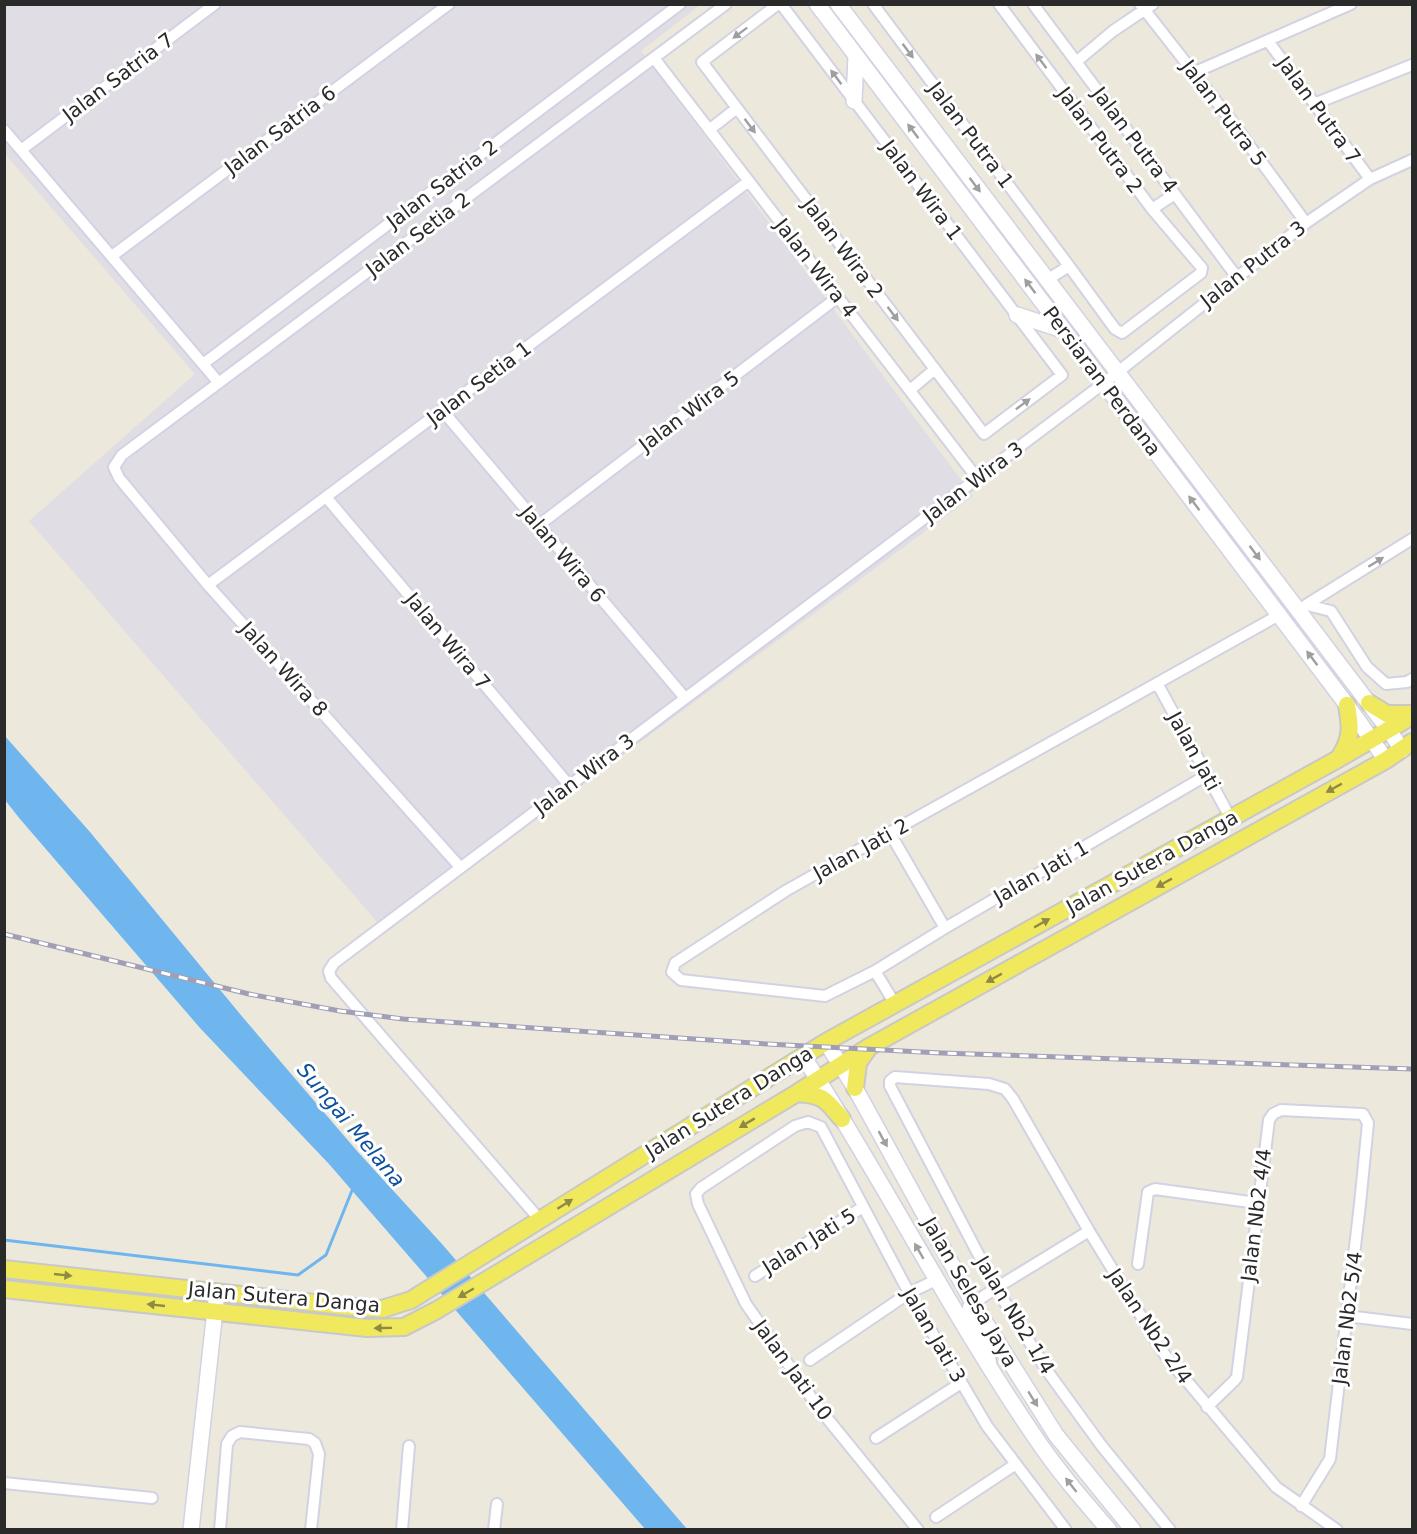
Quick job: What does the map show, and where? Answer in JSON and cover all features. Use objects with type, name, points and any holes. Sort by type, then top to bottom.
[{"type":"main road","name":"Persiaran Perdana","points":[[817,4],[1386,759]]},
{"type":"main road","name":"Persiaran Perdana","points":[[838,4],[1117,373],[1303,607],[1389,730],[1407,746]]},
{"type":"main road","points":[[854,101],[856,56]]},
{"type":"main road","points":[[1017,315],[1063,330]]},
{"type":"main road","points":[[1369,703],[1395,716],[1413,715]]},
{"type":"main road","points":[[1338,759],[1348,743],[1351,726],[1347,705]]},
{"type":"main road","name":"Jalan Sutera Danga","points":[[4,1269],[352,1307],[382,1309],[411,1300],[826,1042],[1231,819],[1413,715]]},
{"type":"main road","name":"Jalan Sutera Danga","points":[[4,1289],[367,1328],[404,1327],[494,1276],[869,1047],[1407,746]]},
{"type":"main road","name":"Jalan Selesa Jaya","points":[[826,1042],[855,1088],[973,1303],[1056,1435],[1133,1530]]},
{"type":"main road","points":[[855,1088],[858,1063],[869,1047]]},
{"type":"main road","name":"Jalan Selesa Jaya","points":[[803,1056],[936,1280],[1035,1438],[1109,1530]]},
{"type":"main road","points":[[797,1093],[820,1096],[842,1119]]},
{"type":"main road","points":[[191,1530],[217,1292]]},
{"type":"street","name":"Jalan Satria 7","points":[[21,150],[215,4]]},
{"type":"street","name":"Jalan Satria 6","points":[[112,256],[449,4]]},
{"type":"street","name":"Jalan Satria 2","points":[[203,364],[680,4]]},
{"type":"street","name":"Jalan Setia 2","points":[[114,467],[122,455],[726,4]]},
{"type":"street","name":"Jalan Wira 2","points":[[779,4],[702,62],[984,434]]},
{"type":"street","name":"Jalan Wira 1","points":[[779,4],[1062,375],[984,434]]},
{"type":"street","name":"Jalan Putra 1","points":[[873,4],[1115,329],[1122,333]]},
{"type":"street","name":"Jalan Putra 2","points":[[999,4],[1152,209],[1202,267],[1201,273],[1122,333]]},
{"type":"street","name":"Jalan Putra 4","points":[[1033,4],[1236,276]]},
{"type":"street","points":[[1193,73],[1351,4]]},
{"type":"street","points":[[1076,62],[1146,6]]},
{"type":"street","name":"Jalan Putra 5","points":[[1146,6],[1193,73],[1230,119],[1306,223]]},
{"type":"street","name":"Jalan Putra 7","points":[[1268,41],[1370,179]]},
{"type":"street","name":"Jalan Wira 4","points":[[654,58],[977,478]]},
{"type":"street","points":[[1314,104],[1413,65]]},
{"type":"street","points":[[709,130],[737,108]]},
{"type":"street","points":[[4,130],[219,383]]},
{"type":"street","name":"Jalan Putra 3","points":[[1104,383],[1236,276],[1306,223],[1370,179],[1413,160]]},
{"type":"street","name":"Jalan Setia 1","points":[[208,585],[749,181]]},
{"type":"street","points":[[1152,209],[1175,194]]},
{"type":"street","points":[[1047,280],[1070,266]]},
{"type":"street","name":"Jalan Wira 5","points":[[539,525],[838,297]]},
{"type":"street","points":[[910,390],[934,369]]},
{"type":"street","name":"Jalan Wira 3","points":[[540,1220],[331,978],[329,971],[336,960],[1104,383]]},
{"type":"street","name":"Jalan Wira 6","points":[[442,410],[685,698]]},
{"type":"street","name":"Jalan Wira 8","points":[[114,467],[118,478],[208,585],[460,867]]},
{"type":"street","name":"Jalan Wira 7","points":[[326,497],[569,785]]},
{"type":"street","points":[[1303,607],[1413,539]]},
{"type":"street","points":[[1331,611],[1339,585]]},
{"type":"street","points":[[1303,607],[1331,611],[1367,667],[1386,684],[1407,682],[1413,679]]},
{"type":"street","name":"Jalan Jati 2","points":[[875,970],[825,996],[681,981],[672,972],[675,963],[787,891],[1279,615]]},
{"type":"street","name":"Jalan Jati","points":[[1157,683],[1231,819]]},
{"type":"street","name":"Jalan Jati 1","points":[[875,970],[1207,775]]},
{"type":"street","points":[[890,833],[945,928]]},
{"type":"street","points":[[875,970],[895,1004]]},
{"type":"street","name":"Jalan Nb2 1/4","points":[[1005,1089],[989,1084],[895,1077],[890,1081],[890,1086],[996,1288],[1061,1390],[1101,1445],[1170,1530]]},
{"type":"street","name":"Jalan Nb2 2/4","points":[[1005,1089],[1165,1355],[1276,1487],[1337,1530]]},
{"type":"street","name":"Jalan Nb2 4/4","points":[[1207,1407],[1236,1377],[1269,1120],[1273,1114],[1281,1110],[1360,1113],[1365,1115],[1368,1122]]},
{"type":"street","name":"Jalan Jati 10","points":[[821,1127],[808,1122],[795,1126],[701,1188],[696,1194],[698,1204],[746,1304],[818,1407],[918,1530]]},
{"type":"street","name":"Jalan Nb2 5/4","points":[[1301,1506],[1330,1459],[1368,1122]]},
{"type":"street","name":"Jalan Jati 3","points":[[821,1127],[909,1293],[987,1426],[1066,1530]]},
{"type":"street","points":[[1138,1264],[1148,1192],[1155,1189],[1257,1203]]},
{"type":"street","name":"Jalan Jati 5","points":[[755,1276],[863,1207]]},
{"type":"street","points":[[995,1374],[987,1347],[968,1312],[968,1307],[1089,1231]]},
{"type":"street","points":[[810,1359],[909,1293],[936,1280]]},
{"type":"street","points":[[1347,1316],[1413,1324]]},
{"type":"street","points":[[876,1438],[961,1383]]},
{"type":"street","points":[[220,1530],[227,1444],[232,1436],[240,1432],[309,1439],[315,1443],[319,1454],[311,1530]]},
{"type":"street","points":[[402,1530],[409,1446]]},
{"type":"street","points":[[936,1517],[1016,1464]]},
{"type":"street","points":[[4,1483],[152,1498]]},
{"type":"street","points":[[494,1530],[497,1504]]},
{"type":"shaded area","points":[[4,5],[700,5],[641,51],[973,496],[385,931],[29,521],[195,374],[5,154]]},
{"type":"water","points":[[4,735],[90,832],[357,1151],[442,1244],[687,1529],[645,1529],[329,1164],[200,1028],[20,819],[5,800]]},
{"type":"waterway","points":[[4,1240],[298,1275],[326,1255],[353,1188]]},
{"type":"railway","points":[[4,934],[249,994],[340,1011],[403,1019],[767,1044],[941,1053],[1412,1069]]},
{"type":"water label","name":"Sungai Melana","points":[[351,1125]]}]
